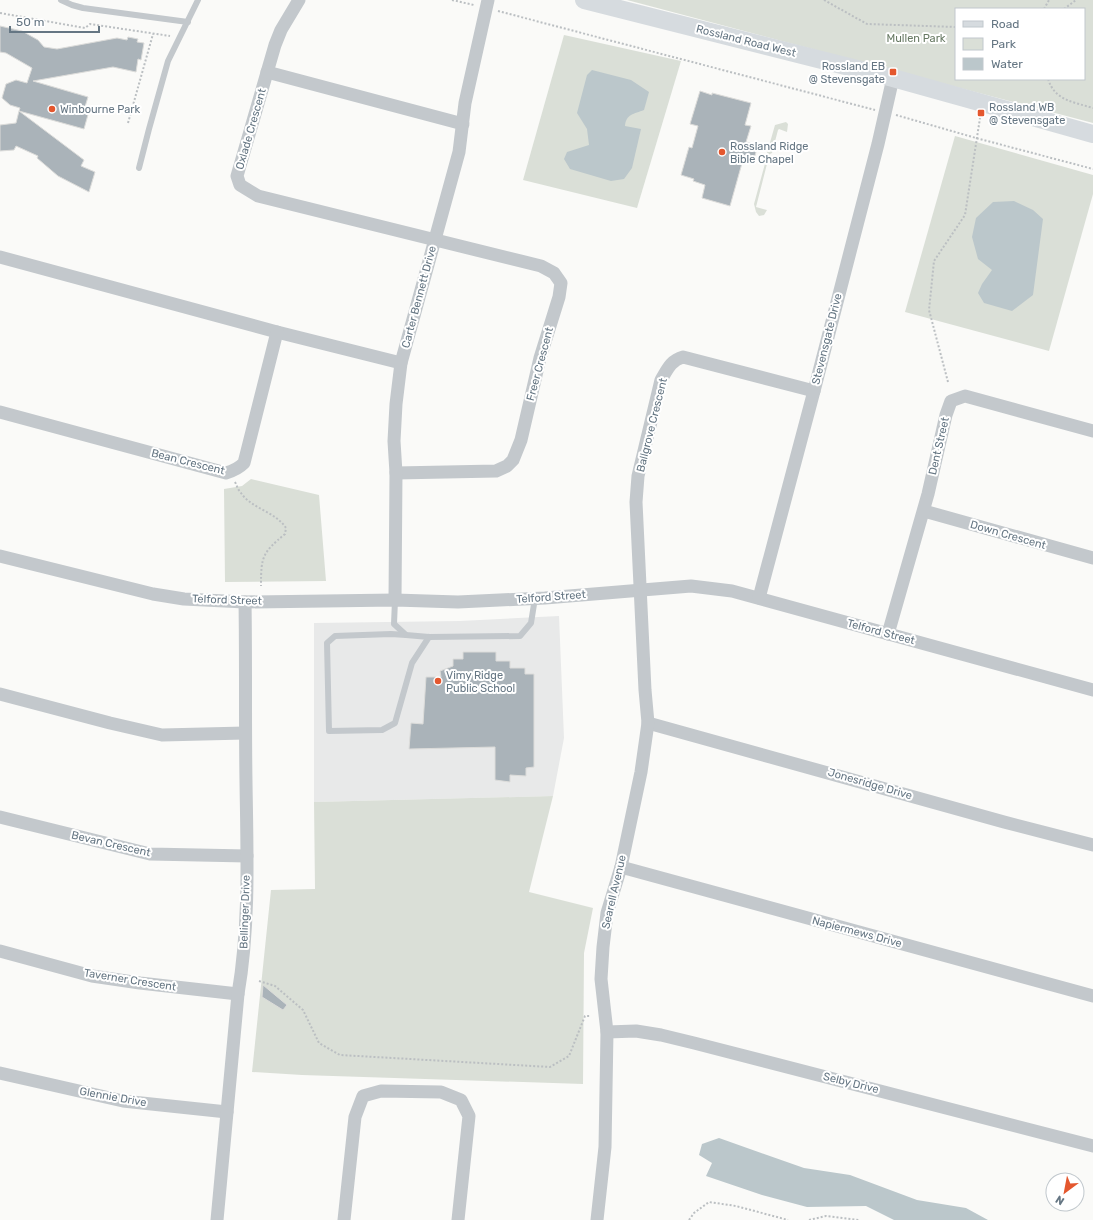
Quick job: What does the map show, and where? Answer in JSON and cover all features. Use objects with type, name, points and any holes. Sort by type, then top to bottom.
[{"type":"main road","name":"Rossland Road West","points":[[584,0],[894,78],[1093,134]]},
{"type":"street","name":"Oxlade Crescent","points":[[299,0],[281,30],[275,45],[237,176],[240,185],[258,196],[435,239]]},
{"type":"street","name":"Carter Bennett Drive","points":[[395,600],[396,473],[394,441],[396,404],[401,363],[459,152],[465,103],[488,0]]},
{"type":"street","points":[[267,72],[463,124]]},
{"type":"street","name":"Stevensgate Drive","points":[[759,598],[814,391],[894,78]]},
{"type":"street","name":"Freer Crescent","points":[[396,473],[496,471],[507,466],[513,460],[521,440],[540,358],[560,290],[561,283],[554,273],[541,266],[435,239]]},
{"type":"street","points":[[0,257],[277,332],[401,363]]},
{"type":"street","name":"Bean Crescent","points":[[0,412],[226,473],[231,472],[236,470],[244,463],[277,332]]},
{"type":"street","name":"Ballgrove Crescent","points":[[640,589],[636,502],[638,476],[661,380],[668,367],[676,359],[683,357],[814,391]]},
{"type":"street","name":"Dent Street","points":[[888,634],[924,511],[946,415],[951,401],[965,396],[1093,431]]},
{"type":"street","name":"Down Crescent","points":[[924,511],[1093,558]]},
{"type":"street","name":"Telford Street","points":[[0,556],[154,594],[184,599],[245,602],[395,600],[458,602],[535,598],[640,589],[698,587],[732,591],[1093,690]]},
{"type":"street","name":"Searell Avenue","points":[[597,1220],[605,1147],[607,1032],[602,979],[603,947],[607,913],[621,867],[641,772],[648,723],[640,589]]},
{"type":"street","name":"Bellinger Drive","points":[[217,1220],[238,994],[242,974],[246,916],[245,602]]},
{"type":"street","points":[[0,694],[162,735],[245,733]]},
{"type":"street","name":"Jonesridge Drive","points":[[648,723],[997,820],[1093,845]]},
{"type":"street","name":"Bevan Crescent","points":[[0,817],[150,854],[247,856]]},
{"type":"street","name":"Napiermews Drive","points":[[621,867],[1093,996]]},
{"type":"street","name":"Taverner Crescent","points":[[0,951],[92,976],[238,994]]},
{"type":"street","name":"Selby Drive","points":[[607,1032],[636,1031],[688,1041],[1093,1146]]},
{"type":"street","name":"Glennie Drive","points":[[0,1074],[123,1101],[227,1112]]},
{"type":"street","points":[[344,1220],[355,1117],[363,1096],[381,1091],[442,1092],[461,1100],[468,1116],[458,1220]]},
{"type":"lane","points":[[61,0],[72,6],[188,22]]},
{"type":"lane","points":[[139,168],[148,129],[168,61],[198,0]]},
{"type":"lane","points":[[429,637],[412,663],[395,723],[382,730],[329,731],[327,643],[335,636],[391,634],[429,637],[520,636],[531,623],[535,598]]},
{"type":"lane","points":[[395,600],[394,624],[406,635]]},
{"type":"path","points":[[452,0],[473,5]]},
{"type":"path","points":[[824,0],[867,24],[955,27]]},
{"type":"path","points":[[1065,8],[1076,0]]},
{"type":"path","points":[[503,12],[874,110]]},
{"type":"path","points":[[0,14],[84,28],[90,24],[180,38]]},
{"type":"path","points":[[128,123],[153,34]]},
{"type":"path","points":[[1048,80],[1051,88],[1061,98],[1093,108]]},
{"type":"path","points":[[948,382],[929,310],[934,261],[965,215],[982,104]]},
{"type":"path","points":[[894,114],[976,138],[1093,169]]},
{"type":"path","points":[[231,472],[240,493],[248,500],[282,522],[286,528],[285,534],[264,556],[261,567],[261,586]]},
{"type":"path","points":[[259,981],[275,986],[303,1010],[319,1043],[340,1056],[550,1067],[569,1056],[585,1016],[590,1016]]},
{"type":"path","points":[[689,1220],[694,1213],[709,1202],[736,1206],[788,1220]]},
{"type":"path","points":[[810,1220],[826,1216],[859,1220]]},
{"type":"shaded area","name":"Vimy Ridge Public School","points":[[559,616],[564,738],[553,796],[314,802],[314,623],[460,621]]},
{"type":"green space","name":"Mullen Park","points":[[627,0],[1093,0],[1093,123]]},
{"type":"green space","points":[[564,35],[681,61],[637,208],[523,180]]},
{"type":"green space","points":[[786,122],[788,124],[787,132],[778,130],[772,153],[768,155],[767,153],[775,125]]},
{"type":"green space","points":[[955,136],[1093,175],[1093,194],[1049,351],[905,312]]},
{"type":"green space","points":[[766,160],[768,160],[756,207],[767,210],[764,215],[759,216],[756,212],[754,204]]},
{"type":"green space","points":[[251,479],[319,495],[326,581],[225,582],[224,489],[242,486]]},
{"type":"green space","points":[[553,796],[529,892],[593,908],[584,953],[583,1084],[252,1072],[271,890],[315,889],[314,802]]},
{"type":"water","points":[[592,70],[631,80],[649,92],[644,110],[631,115],[626,122],[625,126],[641,129],[632,168],[624,179],[611,181],[570,169],[564,159],[567,152],[589,145],[587,129],[577,113],[587,75]]},
{"type":"water","points":[[1014,201],[1033,210],[1043,219],[1033,295],[1012,311],[984,303],[978,293],[982,284],[992,270],[978,259],[972,237],[976,218],[993,202]]},
{"type":"water","points":[[719,1138],[804,1168],[850,1175],[917,1200],[966,1208],[988,1220],[894,1220],[866,1206],[807,1207],[762,1195],[706,1176],[712,1163],[699,1155],[702,1144]]},
{"type":"building","name":"Winbourne Park","points":[[0,26],[22,31],[38,40],[44,47],[57,49],[117,38],[127,40],[128,37],[138,39],[137,42],[144,43],[141,60],[138,59],[136,72],[113,67],[33,81],[88,97],[84,110],[89,111],[84,129],[19,111],[20,108],[10,105],[2,98],[6,84],[16,80],[27,83],[32,68],[6,53],[0,52]]},
{"type":"building","name":"Rossland Ridge Bible Chapel","points":[[700,91],[751,103],[745,125],[751,126],[746,142],[758,145],[754,159],[744,156],[730,206],[702,198],[705,185],[693,181],[694,179],[681,175],[689,147],[692,148],[698,126],[690,124]]},
{"type":"building","points":[[19,111],[84,160],[81,166],[95,172],[89,192],[58,176],[37,158],[38,156],[16,146],[14,150],[0,151],[0,125],[16,123]]},
{"type":"building","points":[[463,652],[496,652],[496,661],[510,661],[510,668],[525,668],[525,674],[534,674],[534,767],[526,768],[526,776],[510,775],[510,782],[495,780],[495,747],[409,749],[411,723],[423,724],[426,677],[441,677],[440,671],[453,666],[453,659],[463,659]]},
{"type":"building","points":[[263,985],[287,1005],[283,1010],[262,997]]},
{"type":"place","name":"Rossland EB @ Stevensgate","points":[[893,72]]},
{"type":"place","name":"Winbourne Park","points":[[52,109]]},
{"type":"place","name":"Rossland WB @ Stevensgate","points":[[981,113]]},
{"type":"place","name":"Rossland Ridge Bible Chapel","points":[[722,152]]},
{"type":"place","name":"Vimy Ridge Public School","points":[[438,681]]}]
